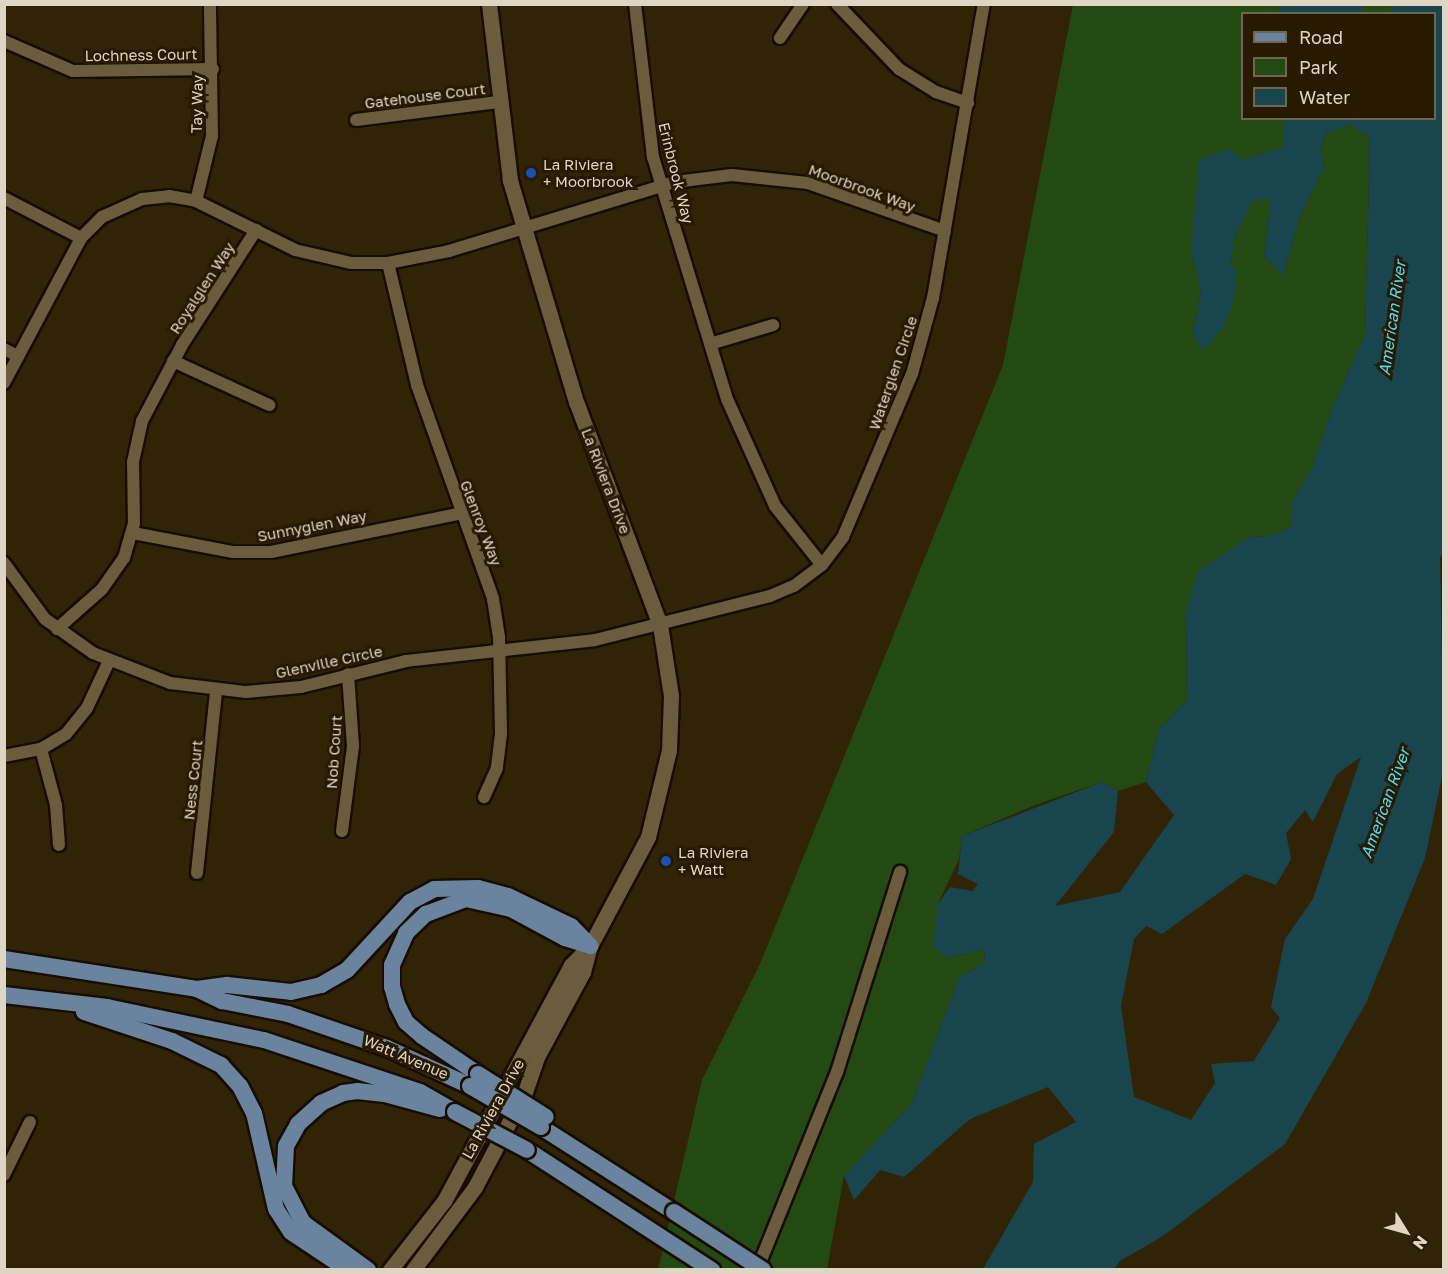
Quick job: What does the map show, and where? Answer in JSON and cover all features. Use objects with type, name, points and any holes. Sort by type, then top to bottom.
[{"type":"main road","points":[[197,989],[227,986],[291,992],[321,985],[347,970],[410,902],[434,889],[478,888],[508,896],[572,926],[590,946]]},
{"type":"main road","points":[[590,946],[565,938],[511,909],[482,901],[466,900],[439,907],[410,928],[398,946],[392,965],[392,987],[406,1022],[474,1080],[543,1122],[624,1179],[763,1269]]},
{"type":"main road","name":"Watt Avenue","points":[[4,959],[197,989],[222,1001],[288,1014],[338,1030],[474,1080]]},
{"type":"main road","name":"Watt Avenue","points":[[4,995],[57,1004],[107,1007],[264,1040],[420,1092],[527,1150],[712,1269]]},
{"type":"main road","points":[[57,1004],[172,1041],[221,1065],[240,1086],[254,1113],[276,1209],[291,1232],[348,1269]]},
{"type":"main road","points":[[368,1269],[303,1223],[291,1206],[282,1167],[286,1146],[297,1124],[321,1103],[357,1091],[456,1112]]},
{"type":"street","name":"Tay Way","points":[[196,201],[212,136],[213,69],[210,4]]},
{"type":"street","name":"La Riviera Drive","points":[[413,1269],[443,1233],[489,1161],[525,1092],[537,1057],[583,972],[590,946],[648,837],[663,785],[671,705],[660,625],[576,402],[510,180],[498,102],[489,4]]},
{"type":"street","name":"Erinbrook Way","points":[[634,4],[649,133],[662,186],[737,426],[762,483],[785,521],[822,565]]},
{"type":"street","points":[[780,38],[803,4]]},
{"type":"street","points":[[837,4],[899,69],[936,92],[968,103]]},
{"type":"street","name":"Waterglen Circle","points":[[660,625],[778,593],[822,565],[843,537],[902,402],[923,336],[945,231],[984,4]]},
{"type":"street","name":"Lochness Court","points":[[4,41],[64,68],[90,73],[213,69]]},
{"type":"street","name":"Gatehouse Court","points":[[356,120],[498,102]]},
{"type":"street","name":"Moorbrook Way","points":[[523,229],[662,186],[732,175],[780,177],[836,192],[883,212],[945,231]]},
{"type":"street","points":[[4,383],[81,238],[102,217],[134,201],[169,196],[196,201],[295,250],[332,261],[387,263],[449,251],[523,229]]},
{"type":"street","points":[[4,198],[81,238]]},
{"type":"street","name":"Royalglen Way","points":[[57,629],[109,582],[124,558],[133,532],[136,442],[146,412],[173,361],[256,230]]},
{"type":"street","name":"Glenroy Way","points":[[387,263],[417,385],[493,599],[499,651],[500,752],[484,797]]},
{"type":"street","points":[[710,344],[773,325]]},
{"type":"street","points":[[4,349],[18,356]]},
{"type":"street","points":[[173,361],[269,405]]},
{"type":"street","name":"Sunnyglen Way","points":[[133,532],[252,553],[462,513]]},
{"type":"street","name":"Glenville Circle","points":[[6,568],[31,603],[57,629],[109,661],[170,683],[216,691],[280,690],[405,661],[595,640],[660,625]]},
{"type":"street","points":[[4,756],[40,749],[78,722],[109,661]]},
{"type":"street","name":"Nob Court","points":[[342,831],[353,746],[348,675]]},
{"type":"street","name":"Ness Court","points":[[196,873],[216,691]]},
{"type":"street","points":[[40,749],[56,805],[59,845]]},
{"type":"street","points":[[757,1269],[837,1072],[900,872]]},
{"type":"street","name":"La Riviera Drive","points":[[390,1269],[440,1208],[571,965],[590,946]]},
{"type":"street","points":[[4,1175],[30,1122]]},
{"type":"green space","points":[[1073,5],[1281,5],[1278,12],[1241,12],[1241,120],[1283,120],[1283,147],[1243,160],[1191,252],[1201,289],[1193,334],[1237,271],[1230,263],[1235,237],[1253,199],[1271,199],[1264,256],[1283,276],[1301,213],[1325,166],[1320,150],[1326,133],[1350,125],[1370,138],[1365,335],[1332,409],[1311,471],[1292,502],[1292,527],[1265,537],[1250,536],[1186,612],[1187,701],[1159,729],[1146,782],[1118,791],[1102,782],[1035,805],[962,836],[959,859],[938,904],[949,958],[984,949],[985,963],[959,978],[912,1103],[844,1176],[827,1269],[658,1270],[702,1080],[760,964],[1003,365]]},
{"type":"green space","points":[[1365,5],[1392,5],[1390,12],[1362,12]]},
{"type":"water","points":[[1281,4],[1365,4],[1362,12],[1278,12]]},
{"type":"water","name":"American River","points":[[1392,5],[1444,5],[1444,552],[1440,557],[1444,767],[1425,858],[1366,1003],[1285,1144],[1163,1236],[1120,1261],[1114,1269],[983,1269],[1033,1182],[1034,1144],[1076,1122],[1048,1087],[970,1119],[904,1177],[880,1170],[854,1200],[844,1176],[912,1103],[959,978],[985,963],[984,949],[948,958],[933,946],[938,904],[950,887],[973,891],[978,884],[958,874],[962,836],[1102,782],[1118,791],[1114,832],[1055,906],[1120,892],[1174,815],[1146,782],[1159,729],[1187,701],[1186,612],[1198,572],[1250,536],[1265,537],[1292,527],[1292,502],[1311,471],[1332,409],[1365,335],[1370,138],[1350,125],[1326,133],[1320,150],[1325,166],[1301,213],[1283,276],[1264,256],[1271,199],[1253,200],[1235,237],[1230,263],[1237,271],[1234,299],[1224,326],[1202,351],[1193,334],[1201,289],[1191,252],[1199,160],[1230,149],[1243,160],[1283,147],[1283,120],[1436,120],[1436,12],[1390,12]],"holes":[[[1361,757],[1313,899],[1285,939],[1271,1007],[1280,1018],[1254,1061],[1211,1064],[1215,1083],[1191,1120],[1134,1097],[1121,1006],[1134,939],[1146,926],[1162,934],[1245,874],[1276,885],[1291,859],[1286,833],[1305,810],[1313,822],[1337,774]]]},
{"type":"place","name":"La Riviera + Moorbrook","points":[[531,173]]},
{"type":"place","name":"La Riviera + Watt","points":[[666,861]]}]
